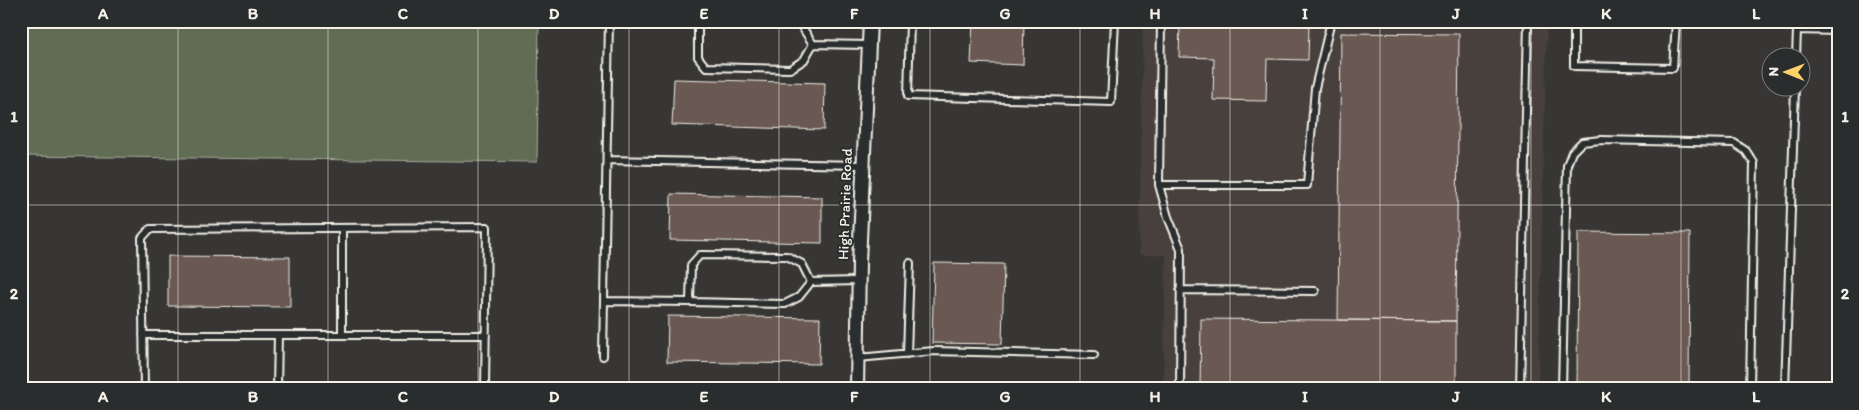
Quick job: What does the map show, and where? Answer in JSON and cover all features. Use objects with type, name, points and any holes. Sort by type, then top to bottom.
[{"type":"street","name":"High Prairie Road","points":[[857,389],[863,165],[870,21]]},
{"type":"lane","points":[[603,356],[609,21]]},
{"type":"lane","points":[[702,21],[698,27],[698,57],[706,67],[790,69],[804,60],[813,44]]},
{"type":"lane","points":[[791,21],[800,24],[813,44]]},
{"type":"lane","points":[[910,21],[908,96],[1111,102],[1115,21]]},
{"type":"lane","points":[[1161,21],[1158,185],[1180,249],[1180,389]]},
{"type":"lane","points":[[1158,185],[1307,185],[1315,88],[1331,21]]},
{"type":"lane","points":[[1520,389],[1528,21]]},
{"type":"lane","points":[[1574,21],[1574,66],[1674,68],[1676,21]]},
{"type":"lane","points":[[1796,48],[1797,30],[1838,31]]},
{"type":"lane","points":[[813,44],[868,45]]},
{"type":"lane","points":[[1785,389],[1795,98]]},
{"type":"lane","points":[[1562,389],[1567,165],[1572,152],[1582,142],[1601,140],[1734,143],[1746,151],[1754,163],[1750,389]]},
{"type":"lane","points":[[607,160],[863,165]]},
{"type":"lane","points":[[144,389],[142,238],[150,229],[487,227],[485,389]]},
{"type":"lane","points":[[342,228],[342,334]]},
{"type":"lane","points":[[690,302],[691,265],[700,255],[787,256],[802,264],[811,282]]},
{"type":"lane","points":[[907,354],[910,263]]},
{"type":"lane","points":[[811,282],[859,281]]},
{"type":"lane","points":[[604,301],[784,304],[799,297],[811,282]]},
{"type":"lane","points":[[1180,290],[1316,291]]},
{"type":"lane","points":[[143,335],[486,335]]},
{"type":"lane","points":[[277,389],[278,335]]},
{"type":"lane","points":[[858,358],[934,351],[1094,355]]},
{"type":"shaded area","points":[[1143,21],[1547,21],[1538,389],[1163,389],[1166,255],[1139,255]]},
{"type":"green space","points":[[21,21],[539,21],[537,162],[21,156]]},
{"type":"building","points":[[973,21],[1024,21],[1023,65],[971,63]]},
{"type":"building","points":[[1180,21],[1281,21],[1281,25],[1309,26],[1308,60],[1267,59],[1266,101],[1213,100],[1214,58],[1179,57]]},
{"type":"building","points":[[1341,33],[1459,34],[1456,321],[1338,320]]},
{"type":"building","points":[[674,79],[825,83],[824,130],[672,125]]},
{"type":"building","points":[[671,194],[822,197],[822,243],[670,240]]},
{"type":"building","points":[[1578,232],[1690,233],[1689,389],[1577,389]]},
{"type":"building","points":[[168,256],[290,257],[290,307],[168,306]]},
{"type":"building","points":[[934,263],[1004,264],[1002,344],[932,343]]},
{"type":"building","points":[[668,316],[820,318],[819,364],[667,362]]},
{"type":"building","points":[[1201,319],[1456,321],[1456,389],[1200,389]]}]
